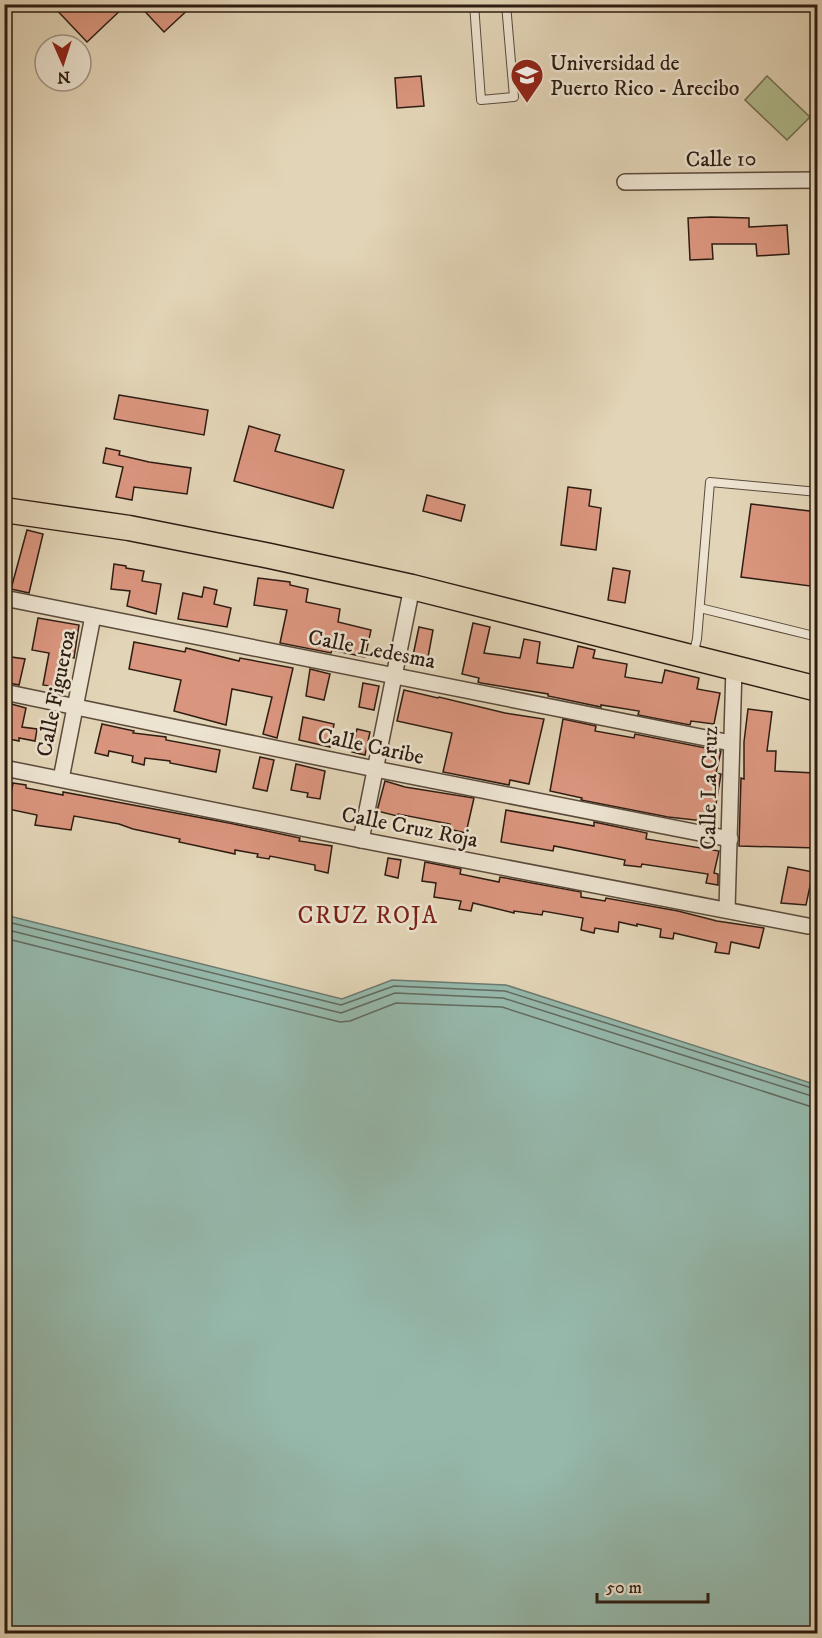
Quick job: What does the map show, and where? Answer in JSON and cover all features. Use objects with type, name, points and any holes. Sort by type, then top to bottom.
[{"type":"main road","points":[[4,510],[129,528],[412,587],[818,689]]},
{"type":"street","name":"Calle 10","points":[[625,182],[818,180]]},
{"type":"street","points":[[361,840],[412,587]]},
{"type":"street","name":"Calle Ledesma","points":[[4,598],[731,742]]},
{"type":"street","name":"Calle Figueroa","points":[[61,779],[93,616]]},
{"type":"street","name":"Calle La Cruz","points":[[727,910],[734,667]]},
{"type":"street","name":"Calle Caribe","points":[[4,692],[375,769],[730,839]]},
{"type":"street","name":"Calle Cruz Roja","points":[[4,768],[807,926]]},
{"type":"lane","points":[[474,4],[481,100],[514,98],[506,4]]},
{"type":"lane","points":[[692,657],[697,639],[710,482],[818,492]]},
{"type":"lane","points":[[700,608],[818,637]]},
{"type":"shaded area","points":[[767,76],[810,117],[787,140],[745,100]]},
{"type":"water","points":[[5,915],[342,999],[392,980],[506,985],[817,1085],[817,1633],[5,1633]]},
{"type":"building","points":[[51,4],[127,4],[93,36],[93,33],[78,33]]},
{"type":"building","points":[[138,4],[194,4],[164,32]]},
{"type":"building","points":[[421,76],[424,106],[397,108],[395,78]]},
{"type":"building","points":[[688,218],[749,218],[749,227],[787,225],[789,254],[757,256],[756,244],[712,244],[713,259],[690,260]]},
{"type":"building","points":[[119,395],[208,410],[204,435],[114,419]]},
{"type":"building","points":[[249,426],[280,435],[275,451],[344,470],[333,508],[234,481]]},
{"type":"building","points":[[106,448],[120,451],[119,455],[191,468],[187,494],[134,487],[132,500],[116,497],[123,467],[103,463]]},
{"type":"building","points":[[568,487],[591,490],[589,506],[601,508],[596,550],[561,545]]},
{"type":"building","points":[[427,495],[465,505],[461,521],[423,511]]},
{"type":"building","points":[[751,504],[818,512],[818,587],[741,577]]},
{"type":"building","points":[[27,530],[43,534],[29,593],[11,589]]},
{"type":"building","points":[[114,564],[144,571],[142,581],[161,584],[156,614],[127,606],[130,591],[111,589]]},
{"type":"building","points":[[613,568],[630,571],[625,603],[608,600]]},
{"type":"building","points":[[258,578],[290,582],[290,585],[308,589],[306,602],[340,609],[338,622],[371,630],[365,657],[280,643],[287,610],[254,605]]},
{"type":"building","points":[[204,587],[217,590],[214,604],[231,608],[227,627],[178,619],[183,593],[202,597]]},
{"type":"building","points":[[38,618],[79,625],[74,658],[62,656],[56,687],[43,685],[49,653],[32,650]]},
{"type":"building","points":[[473,623],[490,627],[484,653],[520,658],[524,639],[540,642],[537,663],[573,668],[578,646],[595,650],[593,658],[627,664],[625,677],[662,683],[665,670],[699,678],[697,689],[720,693],[714,724],[691,721],[690,725],[638,715],[639,711],[601,705],[601,707],[548,696],[548,694],[478,682],[479,678],[462,674]]},
{"type":"building","points":[[419,627],[433,630],[426,668],[411,665]]},
{"type":"building","points":[[134,642],[185,652],[186,648],[239,661],[240,658],[293,668],[277,738],[263,734],[272,697],[232,689],[226,725],[174,711],[181,680],[129,669]]},
{"type":"building","points":[[4,656],[25,659],[19,685],[4,682]]},
{"type":"building","points":[[310,669],[330,674],[324,700],[306,696]]},
{"type":"building","points":[[363,683],[379,686],[374,710],[359,707]]},
{"type":"building","points":[[404,690],[505,713],[544,719],[529,784],[510,780],[509,785],[443,772],[452,733],[397,721]]},
{"type":"building","points":[[4,702],[26,708],[22,727],[37,729],[35,741],[4,738]]},
{"type":"building","points":[[748,709],[772,712],[767,751],[776,751],[775,771],[815,773],[814,813],[818,813],[818,848],[739,846],[741,778],[744,779],[744,742]]},
{"type":"building","points":[[303,717],[334,724],[330,747],[299,740]]},
{"type":"building","points":[[563,719],[596,726],[595,731],[634,738],[635,734],[721,751],[716,773],[721,774],[713,822],[668,817],[581,800],[582,798],[550,791]]},
{"type":"building","points":[[102,724],[134,731],[133,733],[166,737],[166,740],[220,750],[216,772],[170,763],[170,761],[145,758],[144,765],[132,762],[133,756],[109,751],[108,756],[95,753]]},
{"type":"building","points":[[357,729],[370,732],[365,755],[352,752]]},
{"type":"building","points":[[260,757],[274,760],[267,791],[253,788]]},
{"type":"building","points":[[296,764],[325,771],[320,799],[307,797],[308,793],[291,790]]},
{"type":"building","points":[[385,781],[405,787],[474,798],[466,833],[449,829],[450,824],[377,811]]},
{"type":"building","points":[[13,783],[26,785],[26,788],[63,795],[63,792],[229,823],[300,838],[299,841],[332,846],[328,873],[315,870],[315,865],[270,856],[269,859],[257,857],[258,854],[235,850],[235,854],[179,842],[180,839],[119,824],[74,816],[71,830],[35,825],[37,815],[8,809]]},
{"type":"building","points":[[506,810],[594,826],[594,822],[647,833],[646,839],[719,851],[714,873],[718,874],[718,885],[706,883],[708,874],[642,864],[641,867],[624,865],[625,860],[554,846],[553,851],[501,842]]},
{"type":"building","points":[[388,858],[401,860],[398,878],[385,875]]},
{"type":"building","points":[[425,862],[461,869],[460,874],[499,882],[500,877],[581,892],[581,897],[605,901],[606,898],[678,911],[717,921],[764,928],[759,948],[731,942],[729,954],[715,952],[717,943],[674,933],[673,939],[660,937],[661,929],[637,924],[637,926],[619,922],[618,932],[595,928],[594,933],[581,930],[583,918],[543,911],[542,915],[514,911],[514,913],[473,903],[471,911],[459,909],[461,901],[434,897],[436,883],[422,881]]},
{"type":"building","points":[[788,867],[813,872],[806,905],[781,903]]},
{"type":"place","name":"Universidad de Puerto Rico - Arecibo","points":[[527,104]]},
{"type":"district","name":"CRUZ ROJA","points":[[368,915]]}]
